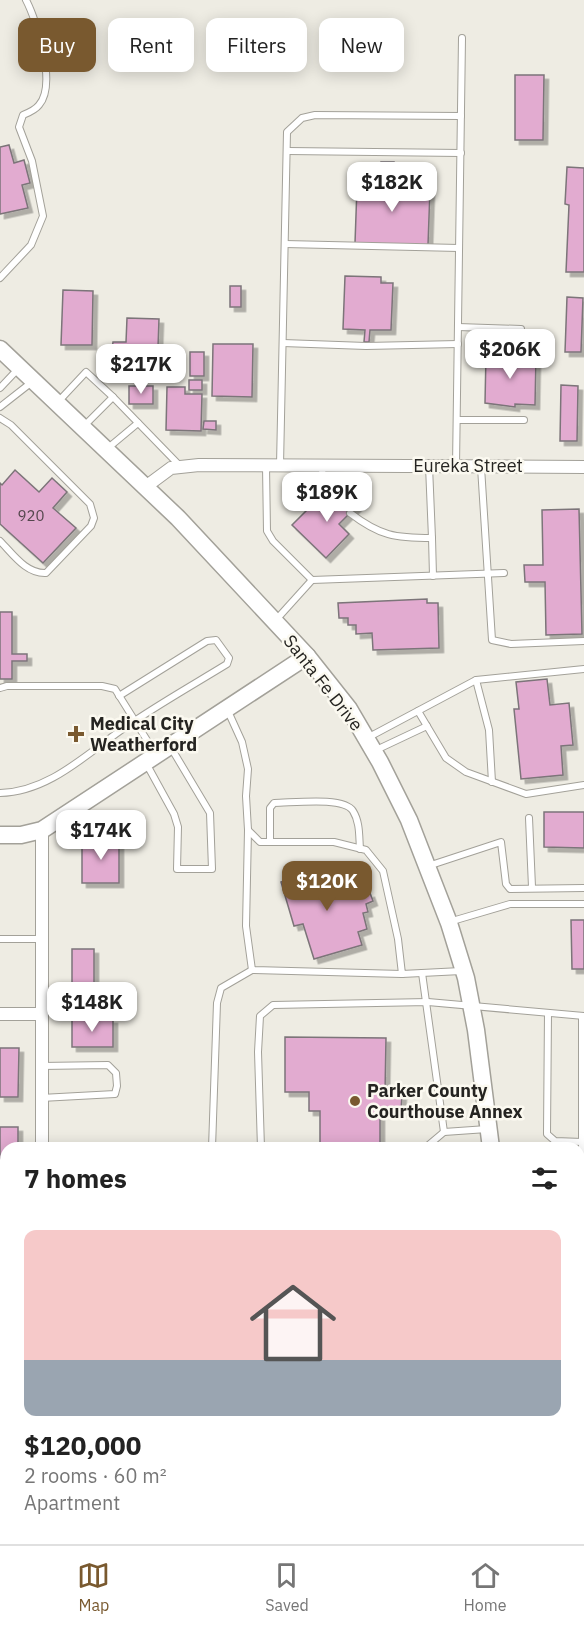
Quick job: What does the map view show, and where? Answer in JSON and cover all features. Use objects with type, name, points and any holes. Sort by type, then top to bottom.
[{"type":"main road","name":"Santa Fe Drive","points":[[0,349],[18,369],[178,518],[307,656],[349,710],[409,820],[449,922],[464,971],[471,1005],[490,1142]]},
{"type":"main road","points":[[0,835],[21,835],[42,830],[307,656]]},
{"type":"street","name":"Eureka Street","points":[[144,488],[171,468],[181,467],[267,465],[584,467]]},
{"type":"street","points":[[42,830],[40,1014],[42,1142]]},
{"type":"street","points":[[0,1014],[40,1014]]},
{"type":"lane","points":[[0,278],[31,245],[43,216],[32,161],[19,127],[23,115],[39,105],[48,86],[36,18],[26,0]]},
{"type":"lane","points":[[456,466],[462,38]]},
{"type":"lane","points":[[280,465],[288,132],[302,118],[315,115],[461,116]]},
{"type":"lane","points":[[288,151],[461,153]]},
{"type":"lane","points":[[285,244],[459,248]]},
{"type":"lane","points":[[458,327],[521,329]]},
{"type":"lane","points":[[283,342],[366,346],[458,344]]},
{"type":"lane","points":[[0,388],[18,369]]},
{"type":"lane","points":[[56,404],[86,372],[181,467]]},
{"type":"lane","points":[[0,407],[32,382]]},
{"type":"lane","points":[[81,428],[113,397]]},
{"type":"lane","points":[[0,418],[10,425],[90,504],[94,518],[91,526],[46,573],[27,568],[0,541]]},
{"type":"lane","points":[[457,420],[524,420]]},
{"type":"lane","points":[[105,451],[138,423]]},
{"type":"lane","points":[[267,465],[267,531],[273,541],[312,580]]},
{"type":"lane","points":[[322,465],[323,488],[336,500]]},
{"type":"lane","points":[[429,466],[433,576]]},
{"type":"lane","points":[[481,467],[492,640],[511,644],[584,641]]},
{"type":"lane","points":[[350,513],[372,530],[394,538],[432,538]]},
{"type":"lane","points":[[274,621],[312,580],[504,573]]},
{"type":"lane","points":[[0,793],[25,791],[44,784],[134,720],[227,664],[226,653],[216,640],[200,643],[119,696]]},
{"type":"lane","points":[[370,745],[418,711],[476,680],[584,669]]},
{"type":"lane","points":[[476,680],[489,730],[492,782]]},
{"type":"lane","points":[[0,688],[7,686],[102,686],[115,689],[157,754],[210,813],[212,869],[177,869],[178,827],[157,754]]},
{"type":"lane","points":[[227,708],[242,742],[248,769],[246,926],[252,970]]},
{"type":"lane","points":[[418,711],[446,758],[466,772],[526,794],[584,785]]},
{"type":"lane","points":[[370,745],[427,726]]},
{"type":"lane","points":[[270,842],[270,808],[274,803],[342,802],[352,809],[358,823],[360,849]]},
{"type":"lane","points":[[529,818],[532,887]]},
{"type":"lane","points":[[248,830],[260,842],[334,842],[366,850],[383,871],[396,930],[402,974]]},
{"type":"lane","points":[[427,866],[501,842],[506,884],[510,889],[584,888]]},
{"type":"lane","points":[[449,922],[510,904],[584,904]]},
{"type":"lane","points":[[0,939],[41,939]]},
{"type":"lane","points":[[212,1142],[218,1003],[221,988],[252,970],[402,974],[464,971]]},
{"type":"lane","points":[[422,973],[428,1002],[444,1132]]},
{"type":"lane","points":[[261,1142],[258,1052],[260,1016],[273,1005],[428,1002],[583,1016],[582,1142],[555,1141],[547,1134],[548,1013]]},
{"type":"lane","points":[[41,1066],[108,1065],[116,1073],[117,1086],[115,1094],[41,1098]]},
{"type":"lane","points":[[432,1142],[444,1132],[489,1129]]},
{"type":"building","points":[[515,75],[544,75],[543,140],[515,140]]},
{"type":"building","points":[[9,145],[14,163],[24,160],[30,183],[22,185],[28,208],[0,214],[0,147]]},
{"type":"building","points":[[381,162],[394,162],[394,189],[430,189],[428,245],[355,243],[357,187],[381,188]]},
{"type":"building","points":[[567,167],[584,168],[584,272],[566,272],[569,205],[565,204]]},
{"type":"building","points":[[345,276],[381,277],[381,283],[393,283],[391,330],[370,330],[369,342],[364,342],[365,330],[343,329]]},
{"type":"building","points":[[230,286],[241,286],[241,307],[230,307]]},
{"type":"building","points":[[63,290],[93,291],[92,345],[61,345]]},
{"type":"building","points":[[567,297],[583,298],[581,352],[565,352]]},
{"type":"building","points":[[127,318],[159,319],[157,375],[124,374],[125,350],[112,350],[113,342],[126,342]]},
{"type":"building","points":[[213,344],[253,344],[252,397],[212,396]]},
{"type":"building","points":[[190,352],[204,352],[204,376],[190,376]]},
{"type":"building","points":[[486,354],[536,356],[535,405],[515,404],[515,407],[485,403]]},
{"type":"building","points":[[189,380],[202,380],[202,390],[189,390]]},
{"type":"building","points":[[561,385],[578,386],[577,441],[560,441]]},
{"type":"building","points":[[129,386],[153,386],[153,404],[129,404]]},
{"type":"building","points":[[167,387],[185,387],[185,394],[202,394],[201,431],[166,430]]},
{"type":"building","points":[[204,421],[216,421],[216,430],[203,429]]},
{"type":"building","points":[[15,470],[39,492],[52,478],[67,492],[53,508],[76,528],[43,563],[0,524],[0,483],[2,485]]},
{"type":"building","points":[[348,488],[362,501],[339,524],[349,534],[326,558],[292,525],[316,501],[326,511]]},
{"type":"building","points":[[579,509],[582,634],[546,635],[545,582],[525,582],[524,565],[543,565],[542,510]]},
{"type":"building","points":[[427,599],[427,603],[438,603],[439,648],[373,650],[372,633],[356,634],[356,625],[348,625],[348,618],[339,618],[338,603]]},
{"type":"building","points":[[0,612],[12,612],[12,654],[27,654],[27,661],[12,661],[12,679],[0,679]]},
{"type":"building","points":[[547,679],[550,705],[569,703],[573,745],[561,746],[563,775],[521,779],[514,709],[519,709],[516,682]]},
{"type":"building","points":[[544,812],[584,812],[584,848],[544,847]]},
{"type":"building","points":[[98,836],[119,836],[119,883],[82,883],[82,845],[98,845]]},
{"type":"building","points":[[315,872],[319,886],[353,875],[359,896],[370,893],[373,901],[366,904],[368,912],[363,913],[367,929],[358,932],[362,945],[314,959],[303,924],[294,926],[281,882]]},
{"type":"building","points":[[571,920],[584,920],[584,969],[572,969]]},
{"type":"building","points":[[72,949],[94,949],[94,1000],[72,1000]]},
{"type":"building","points":[[72,1019],[113,1019],[113,1047],[72,1047]]},
{"type":"building","name":"Parker County Courthouse Annex","points":[[285,1037],[386,1038],[385,1092],[402,1092],[401,1112],[380,1111],[380,1142],[320,1142],[320,1111],[309,1111],[309,1092],[285,1092]]},
{"type":"building","points":[[0,1048],[19,1048],[18,1097],[0,1097]]},
{"type":"building","points":[[0,1127],[18,1127],[18,1142],[0,1142]]},
{"type":"place","name":"Medical City Weatherford","points":[[76,734]]},
{"type":"place","name":"Parker County Courthouse Annex","points":[[355,1101]]}]
